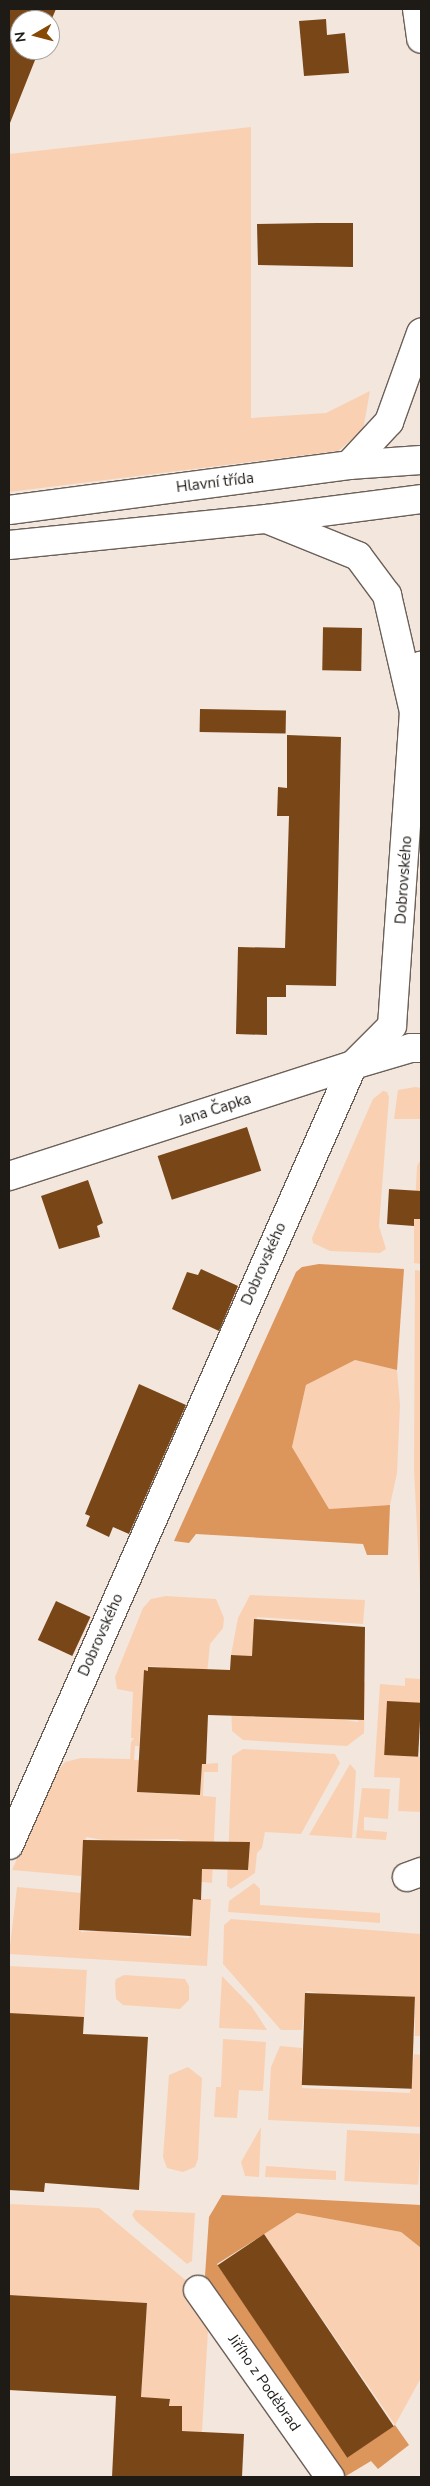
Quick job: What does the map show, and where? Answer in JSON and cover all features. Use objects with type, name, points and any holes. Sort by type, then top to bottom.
[{"type":"street","points":[[417,9],[421,39]]},
{"type":"street","points":[[349,465],[389,422],[421,333]]},
{"type":"street","name":"Hlavní třída","points":[[9,510],[349,465],[421,460]]},
{"type":"street","points":[[9,545],[267,519],[421,499]]},
{"type":"street","points":[[267,519],[358,556],[386,595],[414,712]]},
{"type":"street","name":"Dobrovského","points":[[9,1845],[348,1076],[392,1026],[414,712],[421,666]]},
{"type":"street","name":"Jana Čapka","points":[[9,1176],[348,1076],[410,1048],[421,1048]]},
{"type":"street","name":"Jiřího z Poděbrad","points":[[198,2290],[330,2477]]},
{"type":"shaded area","points":[[251,127],[251,418],[326,413],[370,391],[363,430],[338,451],[9,492],[9,154]]},
{"type":"shaded area","points":[[415,1087],[421,1088],[421,1119],[394,1119],[398,1090]]},
{"type":"shaded area","points":[[383,1091],[387,1092],[389,1097],[379,1226],[386,1249],[380,1253],[330,1251],[313,1243],[312,1238],[373,1099]]},
{"type":"shaded area","points":[[421,1159],[421,1264],[414,1263],[414,1225],[417,1166]]},
{"type":"shaded area","points":[[319,1264],[404,1269],[397,1370],[355,1360],[306,1385],[292,1447],[329,1509],[390,1505],[388,1555],[367,1555],[363,1544],[196,1534],[189,1543],[174,1541],[296,1272],[302,1267]]},
{"type":"shaded area","points":[[415,1270],[421,1271],[421,1608],[414,1469]]},
{"type":"shaded area","points":[[355,1360],[397,1370],[400,1405],[397,1473],[390,1505],[329,1509],[292,1447],[306,1385]]},
{"type":"shaded area","points":[[250,1595],[365,1600],[363,1624],[257,1617],[252,1656],[231,1655],[238,1618]]},
{"type":"shaded area","points":[[166,1596],[216,1599],[224,1618],[223,1628],[210,1644],[207,1674],[186,1668],[163,1671],[163,1667],[149,1666],[148,1671],[144,1671],[139,1746],[135,1746],[134,1760],[139,1760],[137,1792],[200,1795],[202,1764],[218,1763],[218,1772],[204,1772],[203,1796],[216,1797],[212,1883],[194,1881],[193,1842],[176,1839],[104,1840],[86,1837],[81,1876],[12,1870],[55,1774],[65,1762],[81,1758],[130,1759],[131,1742],[134,1738],[131,1738],[133,1692],[117,1689],[115,1677],[143,1608],[151,1599]]},
{"type":"shaded area","points":[[230,1675],[250,1717],[339,1719],[358,1722],[362,1683],[365,1683],[364,1733],[347,1746],[243,1740],[232,1731]]},
{"type":"shaded area","points":[[405,1678],[421,1679],[421,1703],[399,1702],[387,1738],[387,1755],[421,1757],[421,1812],[398,1811],[400,1778],[374,1777],[380,1684],[405,1686]]},
{"type":"shaded area","points":[[243,1749],[335,1754],[340,1763],[301,1834],[265,1832],[262,1848],[257,1853],[255,1873],[231,1889],[227,1886],[232,1756]]},
{"type":"shaded area","points":[[350,1764],[356,1771],[352,1838],[309,1835]]},
{"type":"shaded area","points":[[362,1788],[390,1789],[388,1819],[364,1817],[364,1830],[387,1832],[386,1840],[356,1838]]},
{"type":"shaded area","points":[[254,1883],[260,1889],[260,1905],[380,1913],[380,1923],[228,1912],[229,1901]]},
{"type":"shaded area","points":[[17,1887],[81,1893],[81,1932],[99,1931],[189,1938],[193,1899],[211,1899],[207,1966],[9,1954]]},
{"type":"shaded area","points":[[231,1919],[421,1934],[421,2036],[415,2036],[415,1997],[324,1994],[307,1991],[302,2030],[281,2030],[223,1964],[224,1925]]},
{"type":"shaded area","points":[[9,1966],[87,1970],[84,2017],[9,2013]]},
{"type":"shaded area","points":[[124,1975],[185,1979],[189,1986],[189,2000],[180,2009],[123,2005],[116,1999],[115,1983],[116,1979]]},
{"type":"shaded area","points":[[222,1976],[252,2007],[267,2030],[219,2028]]},
{"type":"shaded area","points":[[223,2039],[266,2042],[263,2091],[239,2090],[237,2118],[214,2117],[216,2087],[221,2087]]},
{"type":"shaded area","points":[[280,2046],[302,2048],[302,2088],[410,2093],[414,2054],[421,2055],[421,2127],[268,2120],[271,2067]]},
{"type":"shaded area","points":[[188,2067],[202,2078],[198,2159],[195,2167],[183,2172],[167,2168],[163,2157],[169,2075]]},
{"type":"shaded area","points":[[261,2127],[259,2177],[245,2176],[241,2162]]},
{"type":"shaded area","points":[[347,2130],[421,2134],[418,2185],[344,2181]]},
{"type":"shaded area","points":[[266,2166],[336,2171],[336,2180],[265,2177]]},
{"type":"shaded area","points":[[222,2195],[421,2205],[421,2248],[401,2232],[297,2213],[217,2264],[348,2457],[395,2425],[409,2445],[378,2469],[371,2461],[346,2476],[340,2470],[205,2276],[209,2217]]},
{"type":"shaded area","points":[[9,2204],[99,2208],[189,2283],[209,2314],[202,2432],[169,2430],[170,2399],[141,2397],[147,2303],[9,2295]]},
{"type":"shaded area","points":[[135,2210],[195,2213],[192,2261],[187,2264],[136,2221],[132,2215]]},
{"type":"shaded area","points":[[297,2213],[401,2232],[421,2248],[421,2378],[395,2425],[264,2234]]},
{"type":"building","points":[[9,9],[56,9],[10,10],[10,60],[35,60],[10,123]]},
{"type":"building","points":[[326,19],[327,35],[345,33],[349,73],[304,76],[299,21]]},
{"type":"building","points":[[353,223],[353,267],[258,265],[257,224]]},
{"type":"building","points":[[323,627],[362,628],[361,671],[322,670]]},
{"type":"building","points":[[200,709],[286,711],[286,733],[200,732]]},
{"type":"building","points":[[287,735],[341,737],[336,986],[286,985],[286,997],[267,997],[267,1035],[236,1034],[238,947],[285,948],[289,816],[277,816],[278,787],[287,788]]},
{"type":"building","points":[[247,1127],[261,1171],[172,1200],[158,1156]]},
{"type":"building","points":[[88,1180],[103,1223],[97,1226],[100,1237],[59,1249],[41,1196]]},
{"type":"building","points":[[389,1189],[421,1191],[421,1219],[414,1219],[414,1226],[387,1224]]},
{"type":"building","points":[[201,1269],[238,1286],[219,1331],[172,1309],[187,1272],[198,1275]]},
{"type":"building","points":[[139,1384],[186,1405],[129,1534],[113,1527],[109,1537],[86,1526],[90,1516],[85,1514]]},
{"type":"building","points":[[56,1601],[90,1617],[72,1656],[38,1640]]},
{"type":"building","points":[[254,1619],[365,1627],[364,1720],[208,1715],[206,1764],[202,1764],[200,1795],[137,1792],[144,1670],[148,1671],[148,1667],[230,1670],[231,1655],[252,1656]]},
{"type":"building","points":[[387,1701],[421,1703],[418,1757],[384,1755]]},
{"type":"building","points":[[83,1840],[250,1842],[248,1870],[202,1869],[201,1900],[193,1899],[191,1936],[79,1930]]},
{"type":"building","points":[[305,1993],[415,1997],[412,2089],[302,2085]]},
{"type":"building","points":[[9,2013],[84,2017],[83,2034],[148,2037],[139,2190],[45,2183],[44,2192],[9,2190]]},
{"type":"building","points":[[264,2234],[394,2426],[347,2458],[218,2265]]},
{"type":"building","points":[[9,2295],[147,2303],[141,2397],[170,2399],[169,2406],[182,2406],[182,2431],[244,2434],[242,2477],[112,2477],[116,2396],[9,2390]]}]
